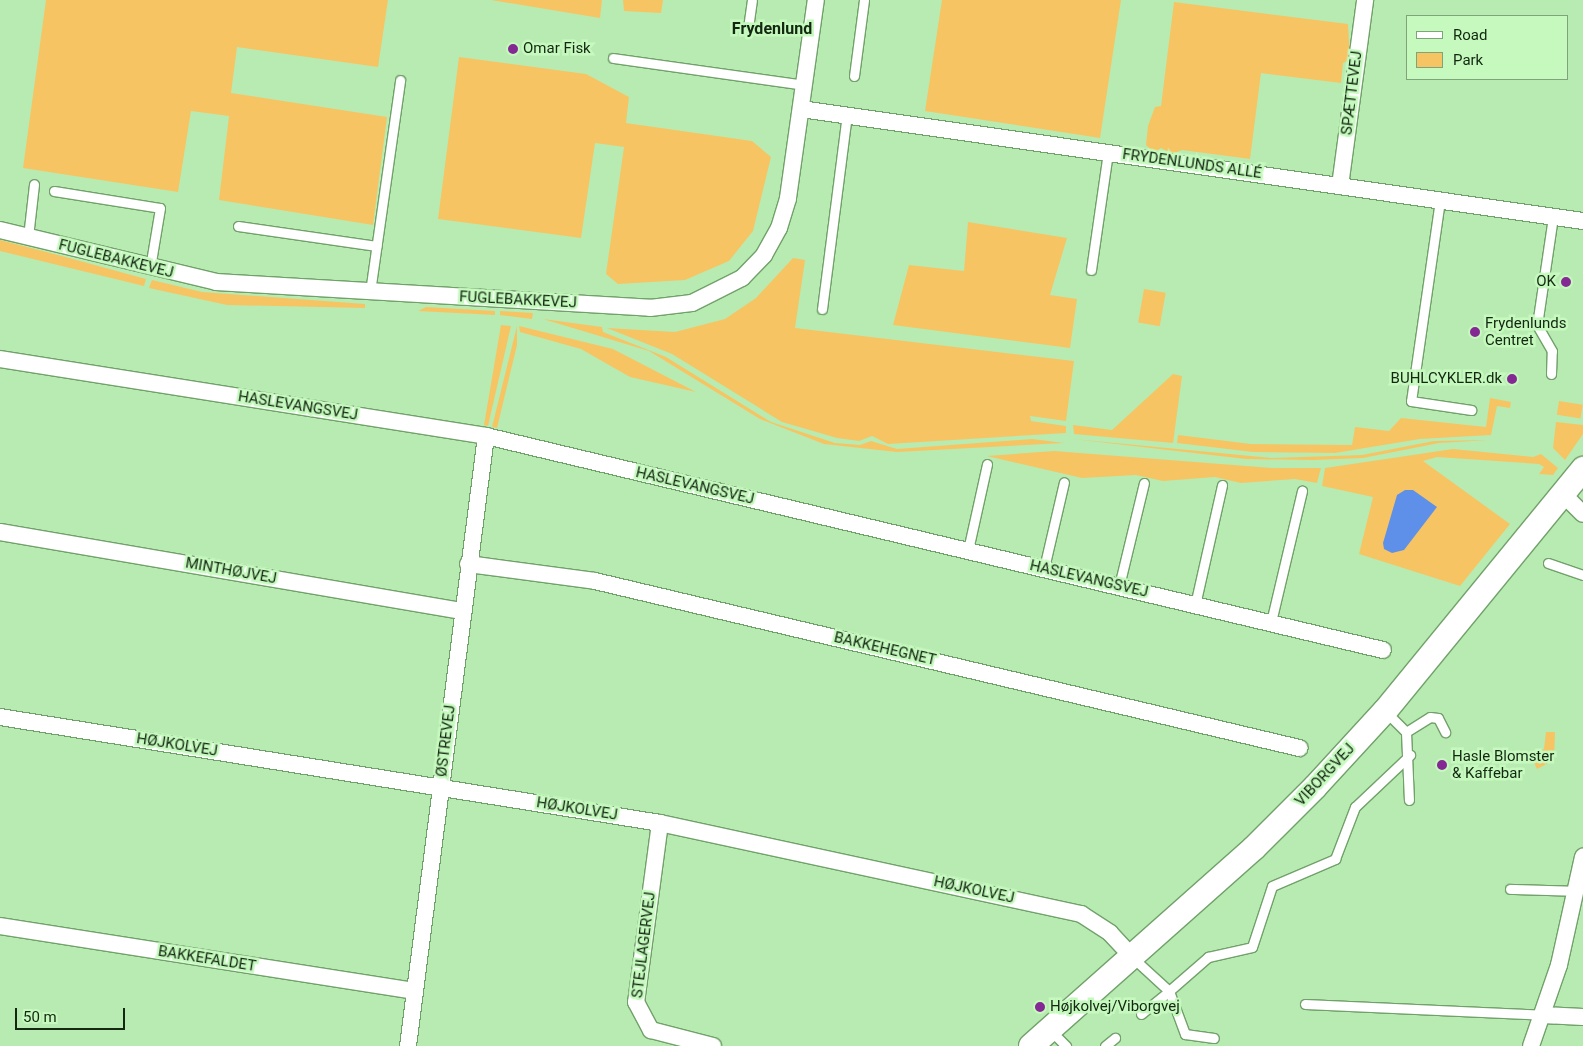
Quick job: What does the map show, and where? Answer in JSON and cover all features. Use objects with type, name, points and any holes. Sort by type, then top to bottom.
[{"type":"street","name":"FUGLEBAKKEVEJ","points":[[0,230],[150,268],[216,282],[650,308],[705,299],[742,278],[773,242],[788,198],[816,0]]},
{"type":"street","name":"SPÆTTEVEJ","points":[[1340,186],[1365,0]]},
{"type":"street","name":"FRYDENLUNDS ALLÉ","points":[[801,109],[1583,221]]},
{"type":"street","name":"HASLEVANGSVEJ","points":[[0,359],[486,436],[1383,650]]},
{"type":"street","name":"ØSTREVEJ","points":[[408,1046],[462,610],[486,436]]},
{"type":"street","name":"VIBORGVEJ","points":[[1031,1046],[1058,1038],[1133,958],[1254,848],[1385,711],[1583,469]]},
{"type":"street","points":[[1563,494],[1583,514]]},
{"type":"street","name":"MINTHØJVEJ","points":[[0,532],[462,610]]},
{"type":"street","name":"BAKKEHEGNET","points":[[468,564],[594,581],[1299,748]]},
{"type":"street","name":"HØJKOLVEJ","points":[[0,718],[441,786],[660,823],[1081,914],[1110,933],[1133,958]]},
{"type":"street","name":"STEJLAGERVEJ","points":[[660,823],[636,1002],[651,1030],[713,1046]]},
{"type":"street","points":[[1531,1046],[1543,1015],[1583,861]]},
{"type":"street","name":"BAKKEFALDET","points":[[0,926],[414,991]]},
{"type":"street","points":[[1543,1015],[1583,1017]]},
{"type":"lane","points":[[748,28],[752,0]]},
{"type":"lane","points":[[854,76],[864,0]]},
{"type":"lane","points":[[613,58],[804,85]]},
{"type":"lane","points":[[370,292],[400,80]]},
{"type":"lane","points":[[822,309],[848,116]]},
{"type":"lane","points":[[1091,270],[1108,152]]},
{"type":"lane","points":[[28,237],[34,184]]},
{"type":"lane","points":[[54,191],[160,208],[150,268]]},
{"type":"lane","points":[[1440,200],[1411,401],[1471,410]]},
{"type":"lane","points":[[1551,374],[1552,351],[1537,324],[1553,217]]},
{"type":"lane","points":[[238,226],[377,246]]},
{"type":"lane","points":[[968,550],[987,464]]},
{"type":"lane","points":[[1044,568],[1064,482]]},
{"type":"lane","points":[[1119,586],[1144,483]]},
{"type":"lane","points":[[1195,605],[1222,485]]},
{"type":"lane","points":[[1271,622],[1302,491]]},
{"type":"lane","points":[[1548,563],[1583,575]]},
{"type":"lane","points":[[1385,711],[1406,732],[1410,755],[1409,800]]},
{"type":"lane","points":[[1406,732],[1430,717],[1438,718],[1445,732]]},
{"type":"lane","points":[[1141,1014],[1208,957],[1252,947],[1272,886],[1335,859],[1355,807],[1410,755]]},
{"type":"lane","points":[[1510,889],[1576,891]]},
{"type":"lane","points":[[1133,958],[1169,991],[1185,1034],[1214,1038]]},
{"type":"lane","points":[[1306,1004],[1543,1015]]},
{"type":"lane","points":[[1105,1046],[1115,1038]]},
{"type":"green space","points":[[46,0],[388,0],[378,67],[237,47],[231,93],[387,117],[373,225],[219,200],[229,116],[191,111],[178,192],[23,168]]},
{"type":"green space","points":[[491,0],[602,0],[600,18]]},
{"type":"green space","points":[[623,0],[663,0],[661,13],[624,11]]},
{"type":"green space","points":[[942,0],[1121,0],[1100,138],[925,111]]},
{"type":"green space","points":[[1174,2],[1348,24],[1350,59],[1343,63],[1341,83],[1261,73],[1250,159],[1182,150],[1172,154],[1161,148],[1154,153],[1146,145],[1148,126],[1155,107],[1161,106]]},
{"type":"green space","points":[[459,57],[586,74],[629,97],[626,123],[752,141],[771,157],[753,231],[729,261],[685,280],[618,284],[606,274],[624,147],[595,143],[581,238],[438,219]]},
{"type":"green space","points":[[968,222],[1067,238],[1050,295],[1077,299],[1070,348],[893,325],[909,265],[964,271]]},
{"type":"green space","points":[[0,240],[146,279],[144,286],[0,251]]},
{"type":"green space","points":[[793,258],[805,260],[795,328],[1074,361],[1066,421],[1030,416],[1031,421],[1066,426],[1066,433],[888,444],[872,436],[859,441],[837,438],[782,422],[672,354],[607,328],[675,332],[725,319],[756,298]]},
{"type":"green space","points":[[152,280],[202,292],[365,304],[365,308],[227,305],[149,288]]},
{"type":"green space","points":[[1144,289],[1166,293],[1160,326],[1138,322]]},
{"type":"green space","points":[[426,307],[495,311],[495,315],[418,311]]},
{"type":"green space","points":[[500,311],[533,313],[532,319],[500,315]]},
{"type":"green space","points":[[543,319],[602,327],[603,332],[666,357],[771,422],[835,443],[860,445],[871,441],[897,449],[1032,439],[1064,443],[897,452],[824,444],[760,419],[649,351]]},
{"type":"green space","points":[[501,325],[511,326],[488,426],[484,425]]},
{"type":"green space","points":[[517,326],[517,345],[497,428],[492,427]]},
{"type":"green space","points":[[519,326],[613,349],[696,392],[630,377],[581,349],[520,332]]},
{"type":"green space","points":[[1173,374],[1182,376],[1173,443],[1074,434],[1073,425],[1112,430]]},
{"type":"green space","points":[[1490,398],[1511,402],[1510,408],[1497,406],[1491,435],[1420,439],[1335,453],[1253,452],[1177,443],[1178,435],[1251,444],[1352,445],[1355,427],[1389,431],[1401,418],[1486,427]]},
{"type":"green space","points":[[1559,401],[1583,405],[1581,419],[1557,415]]},
{"type":"green space","points":[[1556,422],[1583,425],[1583,434],[1565,460],[1553,448]]},
{"type":"green space","points":[[1073,439],[1272,458],[1362,455],[1434,441],[1489,440],[1439,443],[1363,458],[1313,460],[1246,459]]},
{"type":"green space","points":[[1453,449],[1533,457],[1541,454],[1558,468],[1553,475],[1539,474],[1544,467],[1539,464],[1437,457],[1423,461],[1510,524],[1460,586],[1359,554],[1373,497],[1322,486],[1325,468]]},
{"type":"green space","points":[[1054,451],[1273,468],[1321,468],[1317,483],[1295,479],[1241,483],[1215,477],[1163,481],[1136,475],[1082,478],[987,456]]},
{"type":"green space","points":[[1546,732],[1555,732],[1554,760],[1537,769],[1531,756],[1544,749]]},
{"type":"water","points":[[1405,490],[1413,490],[1437,507],[1404,550],[1392,553],[1384,549],[1383,543],[1397,495]]},
{"type":"place","name":"Omar Fisk","points":[[513,49]]},
{"type":"place","name":"OK","points":[[1566,282]]},
{"type":"place","name":"Frydenlunds Centret","points":[[1475,332]]},
{"type":"place","name":"BUHLCYKLER.dk","points":[[1512,379]]},
{"type":"place","name":"Hasle Blomster & Kaffebar","points":[[1442,765]]},
{"type":"place","name":"Højkolvej/Viborgvej","points":[[1040,1007]]},
{"type":"district","name":"Frydenlund","points":[[772,29]]}]
